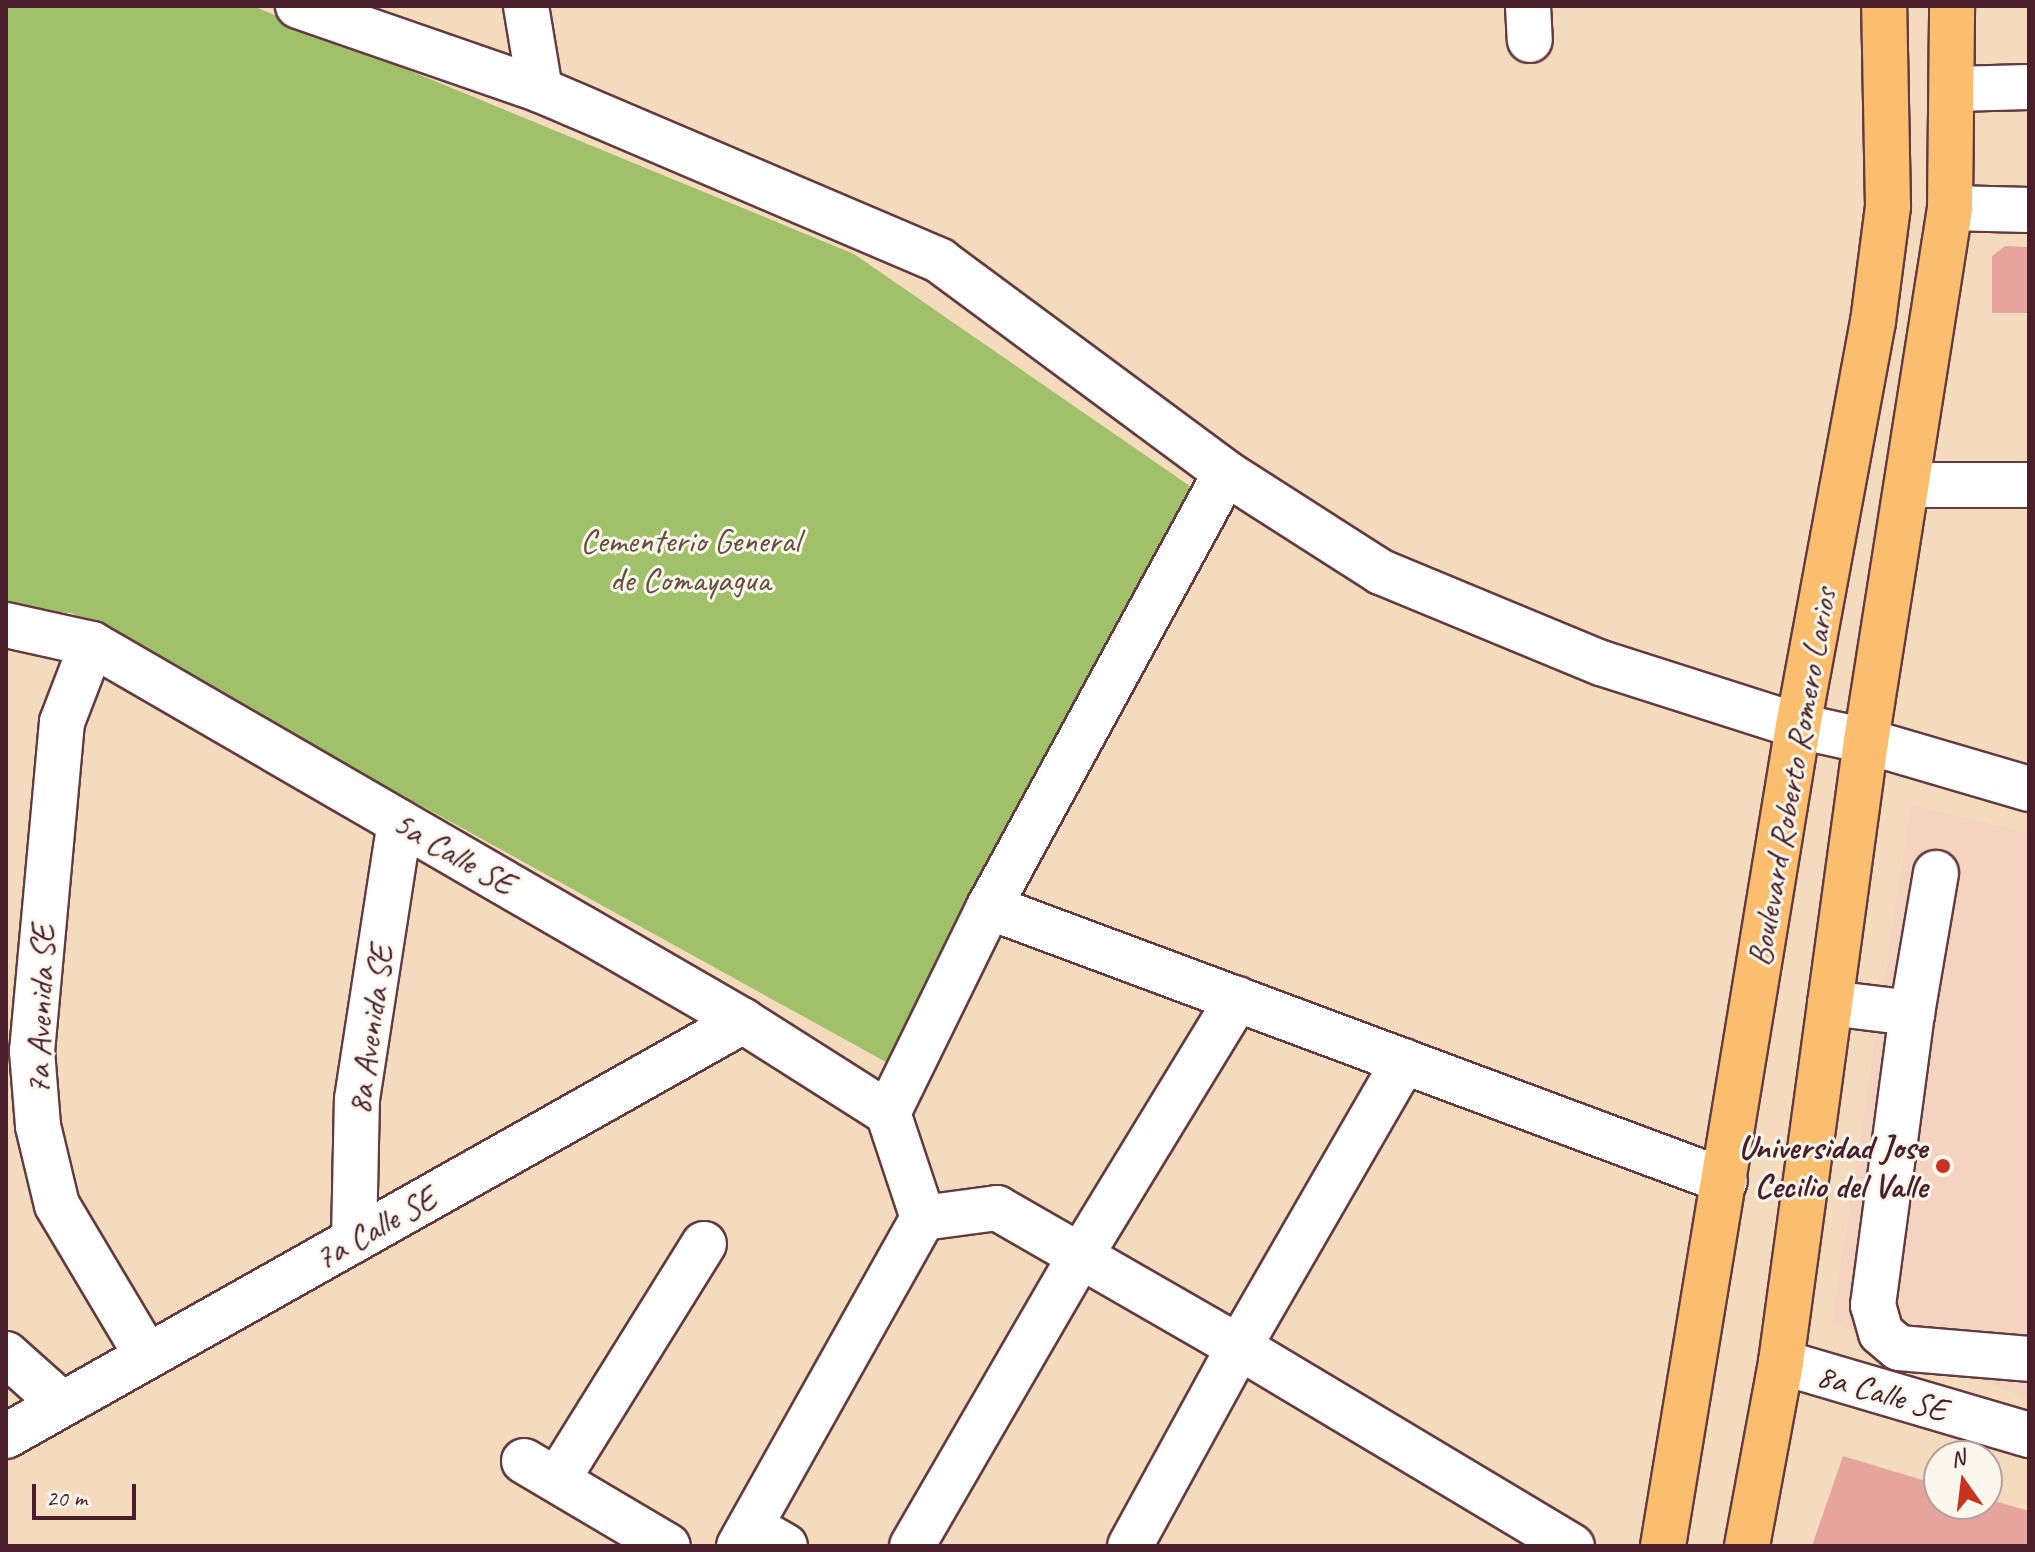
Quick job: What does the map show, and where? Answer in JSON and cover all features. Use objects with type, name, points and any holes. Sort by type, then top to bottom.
[{"type":"main road","name":"Boulevard Roberto Romero Larios","points":[[1663,1546],[1798,726],[1873,322],[1888,206],[1884,6]]},
{"type":"main road","name":"Boulevard Roberto Romero Larios","points":[[1747,1546],[1781,1362],[1866,741],[1950,208],[1954,89],[1952,6]]},
{"type":"street","points":[[298,6],[540,90],[940,261],[1226,473],[1381,572],[1601,663],[1798,726],[1866,741],[2029,789]]},
{"type":"street","points":[[526,6],[540,90]]},
{"type":"street","points":[[1954,89],[2029,87]]},
{"type":"street","points":[[1950,208],[2029,210]]},
{"type":"street","points":[[759,1540],[923,1218],[888,1113],[989,907],[1226,473]]},
{"type":"street","points":[[1907,485],[2029,485]]},
{"type":"street","name":"5a Calle SE","points":[[6,625],[92,644],[743,1021],[888,1113]]},
{"type":"street","name":"7a Avenida SE","points":[[92,644],[62,722],[32,1051],[38,1126],[57,1205],[147,1356]]},
{"type":"street","name":"8a Avenida SE","points":[[354,1240],[357,1099],[400,822]]},
{"type":"street","points":[[1936,873],[1912,1013],[1873,1305],[1881,1333],[1899,1348],[2029,1359]]},
{"type":"street","points":[[989,907],[1725,1181]]},
{"type":"street","points":[[912,1546],[1081,1255],[1237,999]]},
{"type":"street","points":[[1830,1003],[1912,1013]]},
{"type":"street","name":"7a Calle SE","points":[[6,1436],[743,1021]]},
{"type":"street","points":[[1130,1546],[1239,1347],[1404,1061]]},
{"type":"street","points":[[923,1218],[997,1208],[1239,1347],[1572,1546]]},
{"type":"street","points":[[668,1546],[541,1470],[704,1244]]},
{"type":"street","points":[[6,1354],[62,1404]]},
{"type":"street","name":"8a Calle SE","points":[[1781,1362],[2029,1435]]},
{"type":"shaded area","name":"Universidad Jose Cecilio del Valle","points":[[1911,805],[2029,833],[2029,1399],[1832,1323]]},
{"type":"green space","name":"Cementerio General de Comayagua","points":[[6,6],[253,6],[854,254],[1197,491],[895,1067],[72,613],[6,609]]},
{"type":"building","points":[[2005,246],[2029,247],[2029,313],[1992,313],[1992,256]]},
{"type":"building","points":[[1843,1456],[1923,1480],[1923,1520],[2003,1520],[2003,1504],[2029,1511],[2029,1546],[1812,1546]]},
{"type":"place","name":"Universidad Jose Cecilio del Valle","points":[[1943,1166]]}]
